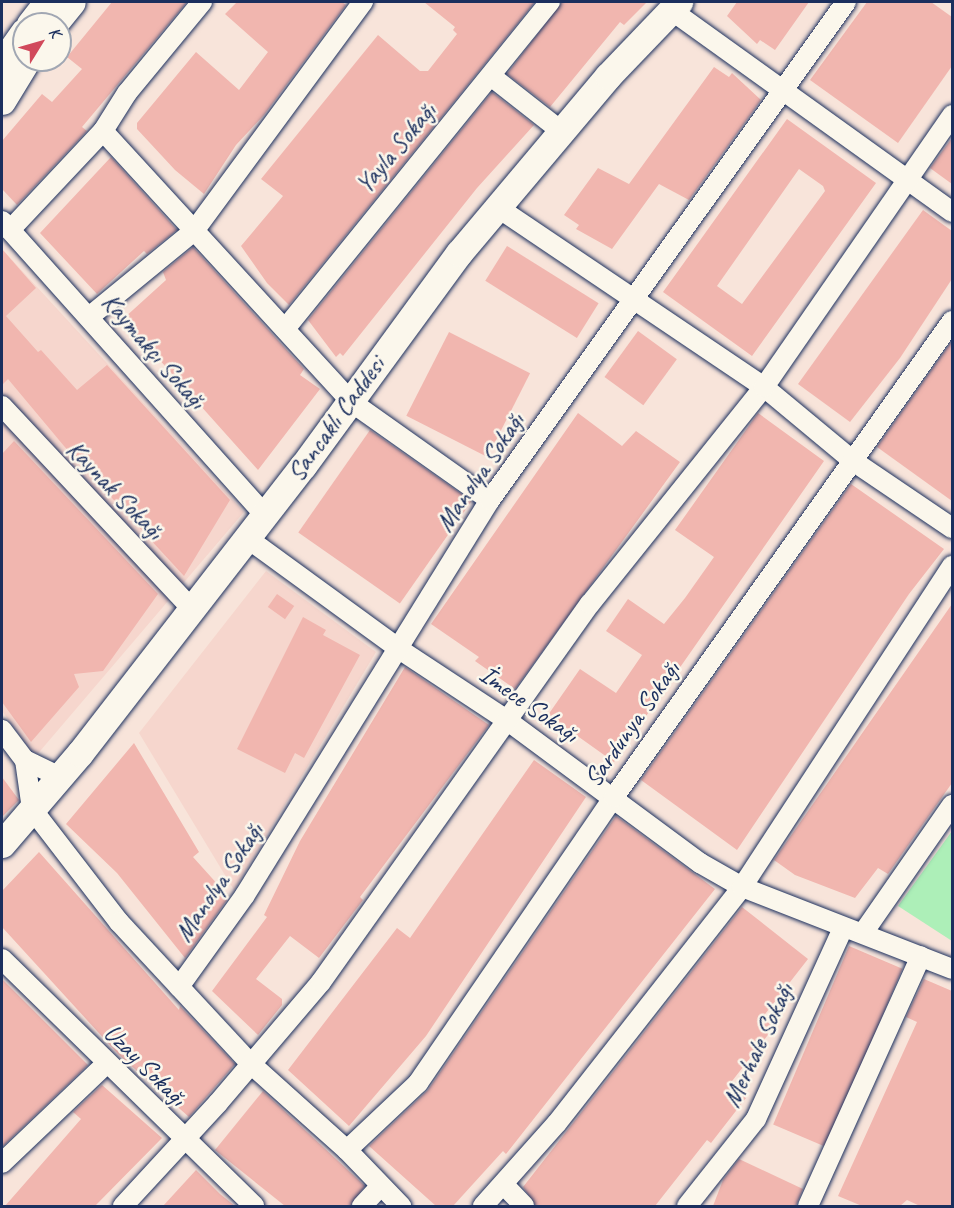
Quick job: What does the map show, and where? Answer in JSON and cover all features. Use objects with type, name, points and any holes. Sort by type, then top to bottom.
[{"type":"street","points":[[6,226],[103,131],[127,93],[202,2]]},
{"type":"street","points":[[89,317],[194,231],[363,2]]},
{"type":"street","name":"Yayla Sokağı","points":[[285,329],[550,2]]},
{"type":"street","name":"Manolya Sokağı","points":[[179,987],[245,895],[490,500],[846,2]]},
{"type":"street","points":[[675,6],[783,90],[952,212]]},
{"type":"street","name":"Sancaklı Caddesi","points":[[2,844],[60,777],[265,515],[459,253],[561,131],[675,6]]},
{"type":"street","points":[[2,63],[12,49]]},
{"type":"street","points":[[2,101],[20,72]]},
{"type":"street","points":[[491,76],[561,131]]},
{"type":"street","points":[[123,1206],[183,1141],[321,982],[591,604],[764,387],[952,115]]},
{"type":"street","points":[[103,131],[350,401],[490,500]]},
{"type":"street","points":[[497,207],[633,301],[764,387],[853,461],[952,528]]},
{"type":"street","name":"Kaymakçı Sokağı","points":[[6,226],[265,515]]},
{"type":"street","name":"Sardunya Sokağı","points":[[347,1150],[418,1083],[614,796],[952,321]]},
{"type":"street","name":"Kaynak Sokağı","points":[[2,406],[192,609]]},
{"type":"street","name":"İmece Sokağı","points":[[247,538],[399,649],[508,721],[614,796],[700,863],[742,887],[952,969]]},
{"type":"street","points":[[483,1206],[504,1185],[742,887],[952,566]]},
{"type":"street","points":[[2,730],[26,760],[60,777]]},
{"type":"street","points":[[26,760],[32,809],[119,922],[251,1064],[347,1150],[380,1187],[401,1206]]},
{"type":"street","points":[[863,933],[952,806]]},
{"type":"street","name":"Merhale Sokağı","points":[[687,1206],[756,1119],[843,928]]},
{"type":"street","points":[[808,1206],[921,956]]},
{"type":"street","name":"Uzay Sokağı","points":[[2,959],[183,1141],[254,1206]]},
{"type":"street","points":[[2,1162],[107,1063]]},
{"type":"street","points":[[504,1185],[524,1206]]},
{"type":"street","points":[[362,1206],[380,1187]]},
{"type":"shaded area","points":[[2,249],[244,512],[35,757],[2,711]]},
{"type":"shaded area","points":[[266,571],[376,652],[234,890],[139,733]]},
{"type":"green space","points":[[952,831],[952,941],[898,906]]},
{"type":"building","points":[[112,2],[187,2],[82,127],[87,131],[17,205],[2,189],[2,141],[42,94],[52,102],[82,69],[72,61],[72,51]]},
{"type":"building","points":[[237,2],[342,2],[346,5],[264,115],[236,145],[204,194],[175,170],[137,129],[137,123],[196,52],[239,90],[268,52],[225,14]]},
{"type":"building","points":[[424,2],[535,2],[289,305],[267,283],[241,246],[283,196],[261,179],[378,35],[420,71],[428,71],[457,34],[453,30],[455,27]]},
{"type":"building","points":[[562,2],[647,2],[624,25],[620,22],[550,107],[507,74]]},
{"type":"building","points":[[737,2],[809,2],[775,50],[760,40],[757,44],[727,16]]},
{"type":"building","points":[[867,2],[931,2],[952,17],[952,66],[898,143],[810,80]]},
{"type":"building","points":[[714,67],[729,77],[732,73],[761,100],[689,200],[659,184],[612,249],[576,229],[579,225],[564,215],[598,168],[629,184]]},
{"type":"building","points":[[492,92],[534,125],[477,188],[343,356],[340,353],[336,357],[308,320]]},
{"type":"building","points":[[787,119],[876,183],[752,356],[663,292]],"holes":[[[799,169],[823,186],[825,191],[742,304],[717,286]]]},
{"type":"building","points":[[952,138],[952,184],[930,168]]},
{"type":"building","points":[[111,157],[177,230],[147,254],[144,251],[97,294],[40,233]]},
{"type":"building","points":[[923,210],[952,231],[952,279],[900,358],[850,422],[798,384]]},
{"type":"building","points":[[507,246],[599,303],[577,338],[485,281]]},
{"type":"building","points":[[193,247],[304,369],[300,375],[320,389],[258,470],[123,319],[166,280],[163,272]]},
{"type":"building","points":[[2,249],[36,288],[6,316],[38,352],[41,350],[77,390],[107,365],[230,500],[184,576],[64,446],[8,379],[2,385]]},
{"type":"building","points":[[638,331],[677,359],[643,405],[604,377]]},
{"type":"building","points":[[449,332],[530,373],[487,457],[406,416]]},
{"type":"building","points":[[952,341],[952,501],[877,447]]},
{"type":"building","points":[[578,413],[622,446],[636,431],[680,462],[515,689],[475,661],[479,657],[431,624]]},
{"type":"building","points":[[758,413],[824,461],[614,762],[548,715],[580,669],[616,693],[642,655],[606,631],[628,599],[664,624],[714,557],[675,530]]},
{"type":"building","points":[[370,430],[472,501],[400,604],[298,532]]},
{"type":"building","points":[[14,441],[158,594],[103,671],[74,674],[79,687],[31,742],[2,702],[2,454]]},
{"type":"building","points":[[851,484],[944,549],[909,594],[737,850],[641,780]]},
{"type":"building","points":[[277,594],[294,606],[285,619],[268,607]]},
{"type":"building","points":[[952,604],[952,783],[888,874],[878,868],[855,898],[795,875],[774,860]]},
{"type":"building","points":[[303,617],[326,630],[323,635],[360,655],[304,758],[295,753],[285,773],[237,749]]},
{"type":"building","points":[[405,667],[489,725],[360,897],[363,900],[319,958],[290,936],[256,979],[282,999],[282,1005],[258,1035],[212,991],[267,917],[264,915],[300,841]]},
{"type":"building","points":[[134,743],[199,852],[193,857],[229,897],[185,958],[117,873],[66,824]]},
{"type":"building","points":[[534,760],[586,797],[426,1036],[349,1126],[288,1070],[397,928],[410,938]]},
{"type":"building","points":[[2,777],[19,800],[2,817]]},
{"type":"building","points":[[616,816],[715,889],[506,1154],[503,1151],[453,1206],[436,1206],[369,1146],[428,1090]]},
{"type":"building","points":[[39,852],[179,1010],[180,1006],[235,1064],[189,1117],[118,1054],[2,927],[2,891]]},
{"type":"building","points":[[742,907],[808,959],[762,1018],[774,1027],[729,1085],[746,1098],[711,1143],[707,1140],[655,1206],[536,1206],[523,1187]]},
{"type":"building","points":[[849,946],[902,969],[827,1147],[773,1125]]},
{"type":"building","points":[[2,979],[88,1065],[2,1147]]},
{"type":"building","points":[[924,979],[952,991],[952,1206],[920,1206],[907,1200],[900,1206],[862,1206],[838,1196],[917,1022],[906,1017]]},
{"type":"building","points":[[102,1085],[162,1138],[95,1206],[5,1206],[81,1119],[73,1112]]},
{"type":"building","points":[[263,1091],[365,1186],[350,1206],[285,1206],[215,1150]]},
{"type":"building","points":[[739,1159],[803,1189],[796,1206],[713,1206],[723,1180]]},
{"type":"building","points":[[196,1170],[220,1194],[235,1206],[163,1206]]}]
